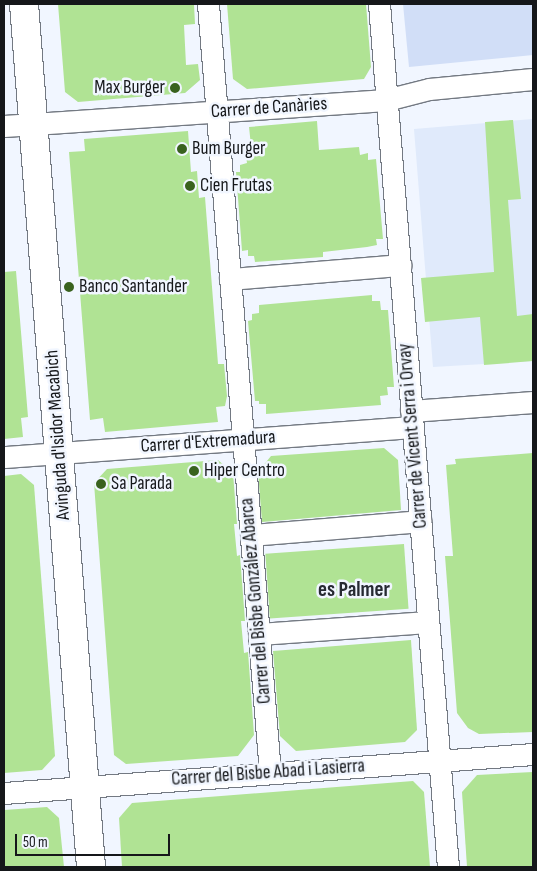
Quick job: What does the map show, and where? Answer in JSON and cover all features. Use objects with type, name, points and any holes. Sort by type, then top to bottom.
[{"type":"street","name":"Avinguda d'Isidor Macabich","points":[[24,4],[60,452],[90,867]]},
{"type":"street","name":"Carrer del Bisbe González Abarca","points":[[208,4],[270,773]]},
{"type":"street","name":"Carrer de Vicent Serra i Orvay","points":[[379,4],[448,867]]},
{"type":"street","name":"Carrer de Canàries","points":[[4,126],[386,100],[429,89],[533,79]]},
{"type":"street","points":[[230,278],[400,265]]},
{"type":"street","name":"Carrer d'Extremadura","points":[[4,457],[243,440],[533,402]]},
{"type":"street","points":[[250,535],[420,522]]},
{"type":"street","points":[[259,634],[428,622]]},
{"type":"street","name":"Carrer del Bisbe Abad i Lasierra","points":[[4,793],[533,754]]},
{"type":"shaded area","points":[[403,4],[533,4],[533,55],[409,67]]},
{"type":"shaded area","points":[[533,119],[533,361],[433,367],[414,129]]},
{"type":"building","points":[[58,4],[194,4],[195,24],[184,25],[186,65],[198,64],[200,80],[185,93],[78,102],[65,92]]},
{"type":"building","points":[[227,4],[366,4],[371,67],[364,79],[247,89],[233,79]]},
{"type":"building","points":[[513,120],[521,199],[508,200],[517,316],[533,314],[533,361],[484,365],[480,317],[425,322],[421,278],[494,272],[485,122]]},
{"type":"building","points":[[317,121],[319,150],[359,147],[360,155],[368,153],[368,160],[376,159],[383,239],[376,239],[377,245],[323,252],[323,257],[255,262],[254,256],[248,256],[248,250],[242,251],[236,172],[240,172],[240,165],[247,163],[246,156],[252,155],[249,127]]},
{"type":"building","points":[[188,131],[191,172],[197,171],[199,198],[205,197],[218,364],[224,364],[227,396],[225,406],[216,407],[218,422],[105,432],[103,418],[90,420],[69,152],[85,151],[84,139]]},
{"type":"building","points":[[16,271],[28,417],[21,418],[23,437],[4,439],[4,272]]},
{"type":"building","points":[[372,295],[372,301],[380,301],[381,310],[388,310],[394,387],[387,387],[388,395],[380,396],[381,405],[266,414],[266,404],[259,404],[259,401],[255,401],[248,321],[252,320],[252,314],[259,313],[259,305]]},
{"type":"building","points":[[384,448],[398,460],[401,510],[262,522],[258,472],[271,456]]},
{"type":"building","points":[[533,453],[533,732],[479,734],[468,728],[457,713],[445,556],[453,556],[446,465],[456,464],[455,459]]},
{"type":"building","points":[[218,460],[233,473],[237,524],[234,524],[237,556],[240,555],[245,621],[241,621],[244,653],[248,652],[254,735],[238,756],[126,764],[114,755],[94,483],[107,469]]},
{"type":"building","points":[[21,474],[34,485],[55,756],[42,770],[4,773],[4,476]]},
{"type":"building","points":[[404,544],[409,609],[270,619],[265,554]]},
{"type":"building","points":[[411,640],[417,730],[405,742],[296,751],[280,736],[273,651]]},
{"type":"building","points":[[533,772],[533,867],[467,867],[462,792],[477,775]]},
{"type":"building","points":[[413,781],[424,792],[430,867],[122,867],[119,818],[132,803]]},
{"type":"building","points":[[47,807],[59,818],[64,867],[4,867],[4,810]]},
{"type":"place","name":"Max Burger","points":[[175,88]]},
{"type":"place","name":"Bum Burger","points":[[182,149]]},
{"type":"place","name":"Cien Frutas","points":[[190,186]]},
{"type":"place","name":"Banco Santander","points":[[69,287]]},
{"type":"place","name":"Hiper Centro","points":[[194,471]]},
{"type":"place","name":"Sa Parada","points":[[101,484]]},
{"type":"district","name":"es Palmer","points":[[354,590]]}]
